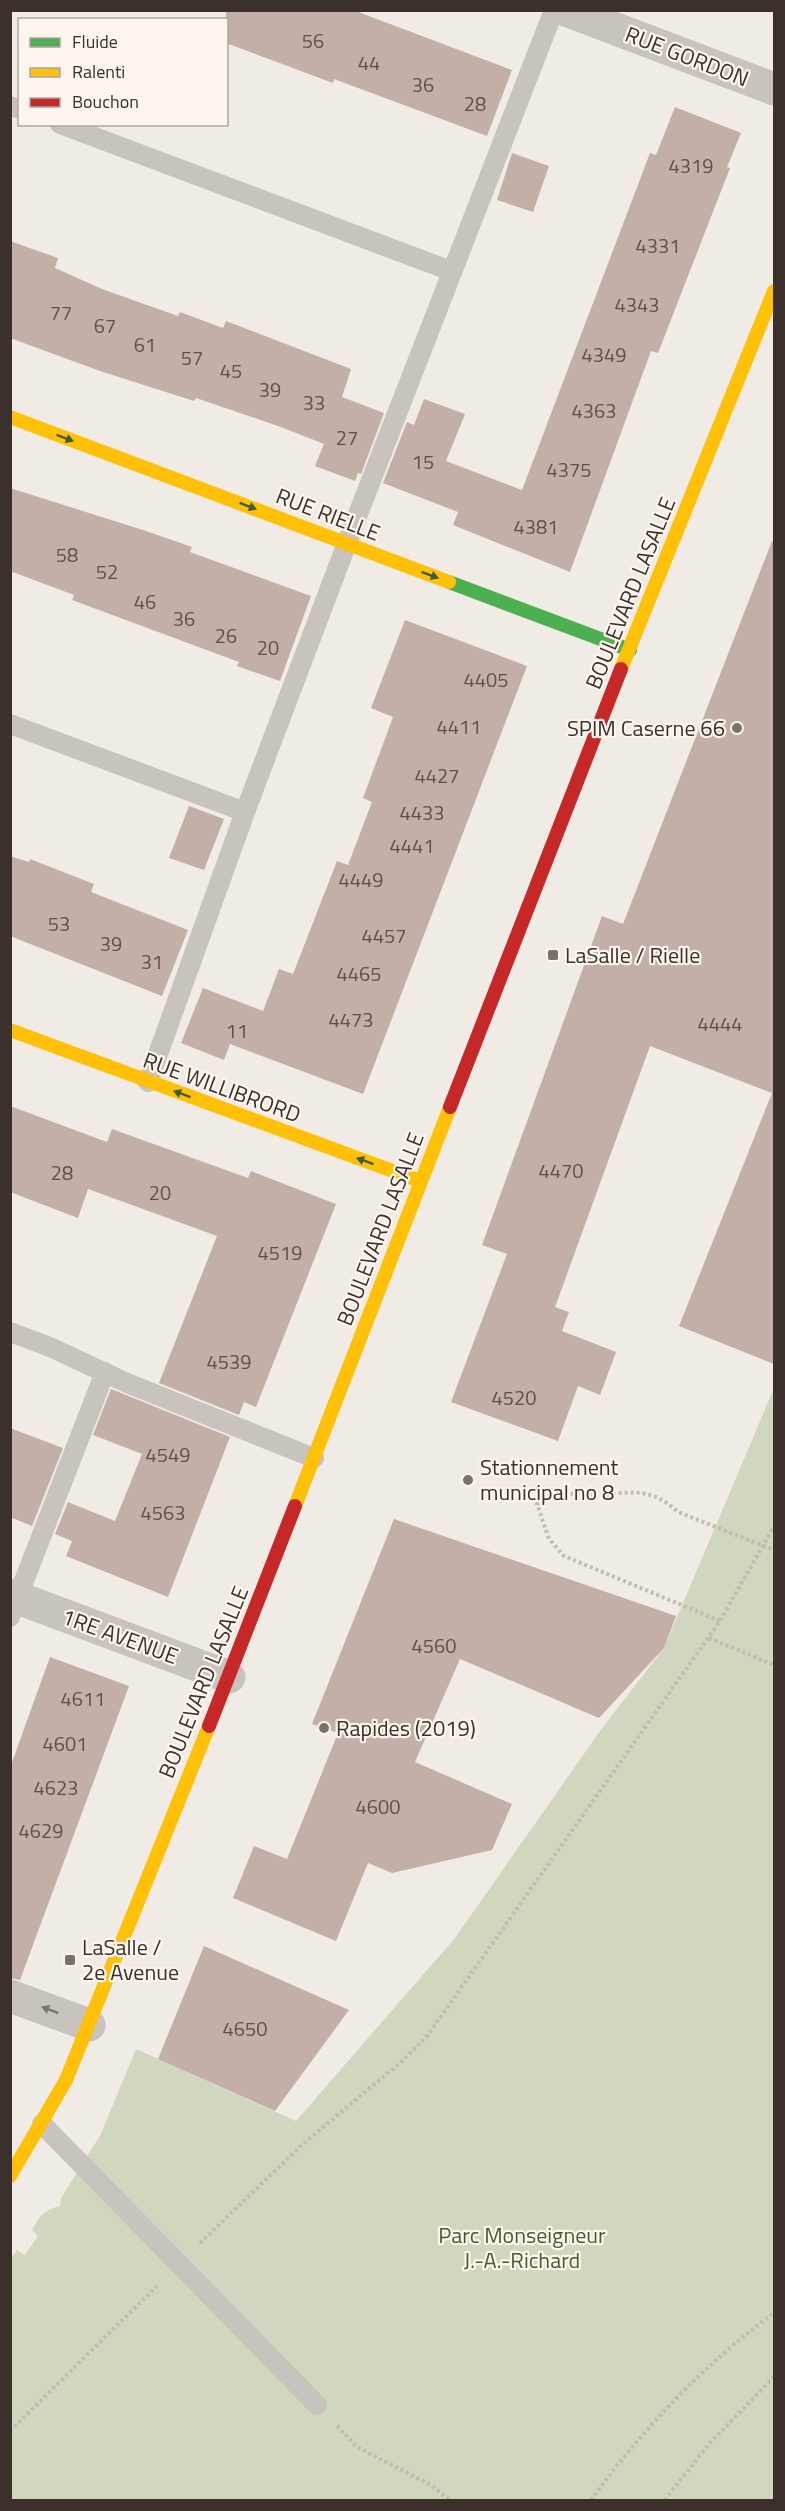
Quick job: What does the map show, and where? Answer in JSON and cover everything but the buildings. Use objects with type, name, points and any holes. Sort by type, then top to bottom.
[{"type":"main road","name":"BOULEVARD LASALLE","points":[[10,2176],[66,2080],[229,1677],[420,1181],[774,291]]},
{"type":"main road","name":"RUE RIELLE","points":[[10,417],[630,650]]},
{"type":"main road","name":"RUE WILLIBRORD","points":[[10,1030],[420,1181]]},
{"type":"street","name":"RUE GORDON","points":[[566,10],[774,89]]},
{"type":"street","name":"1RE AVENUE","points":[[13,1603],[229,1677]]},
{"type":"street","points":[[10,1995],[88,2025]]},
{"type":"lane","points":[[148,1082],[245,812],[451,271],[554,10]]},
{"type":"lane","points":[[65,126],[451,271]]},
{"type":"lane","points":[[10,724],[245,812]]},
{"type":"lane","points":[[10,1332],[314,1458]]},
{"type":"lane","points":[[13,1603],[105,1372]]},
{"type":"lane","points":[[42,2124],[317,2404]]},
{"type":"path","points":[[720,1621],[564,1556],[549,1539],[537,1504],[567,1494],[593,1495],[626,1491],[644,1494],[665,1501],[678,1512],[774,1550]]},
{"type":"path","points":[[10,2431],[303,2144],[401,2062],[427,2036],[709,1638],[774,1526]]},
{"type":"path","points":[[709,1638],[774,1665]]},
{"type":"path","points":[[591,2500],[638,2442],[710,2364],[774,2313]]},
{"type":"path","points":[[665,2500],[709,2444],[774,2377]]},
{"type":"path","points":[[357,2447],[430,2485],[450,2500]]},
{"type":"green space","name":"Parc Monseigneur J.-A.-Richard","points":[[774,1388],[774,2498],[772,2500],[11,2500],[11,2259],[17,2250],[25,2255],[38,2236],[32,2230],[43,2214],[60,2206],[61,2198],[101,2134],[136,2049],[296,2121],[455,1938],[600,1731],[664,1648]]},
{"type":"traffic: fast","points":[[449,582],[630,650]]},
{"type":"traffic: slow","points":[[621,669],[774,291]]},
{"type":"traffic: slow","points":[[10,417],[449,582]]},
{"type":"traffic: slow","points":[[10,1030],[420,1181]]},
{"type":"traffic: slow","points":[[295,1506],[450,1107]]},
{"type":"traffic: slow","points":[[10,2176],[66,2080],[209,1726]]},
{"type":"traffic: jam","points":[[450,1107],[621,669]]},
{"type":"traffic: jam","points":[[209,1726],[295,1506]]},
{"type":"place","name":"SPIM Caserne 66","points":[[737,728]]},
{"type":"place","name":"LaSalle / Rielle","points":[[553,955]]},
{"type":"place","name":"Stationnement municipal no 8","points":[[468,1480]]},
{"type":"place","name":"Rapides (2019)","points":[[324,1728]]},
{"type":"place","name":"LaSalle / 2e Avenue","points":[[70,1960]]}]
